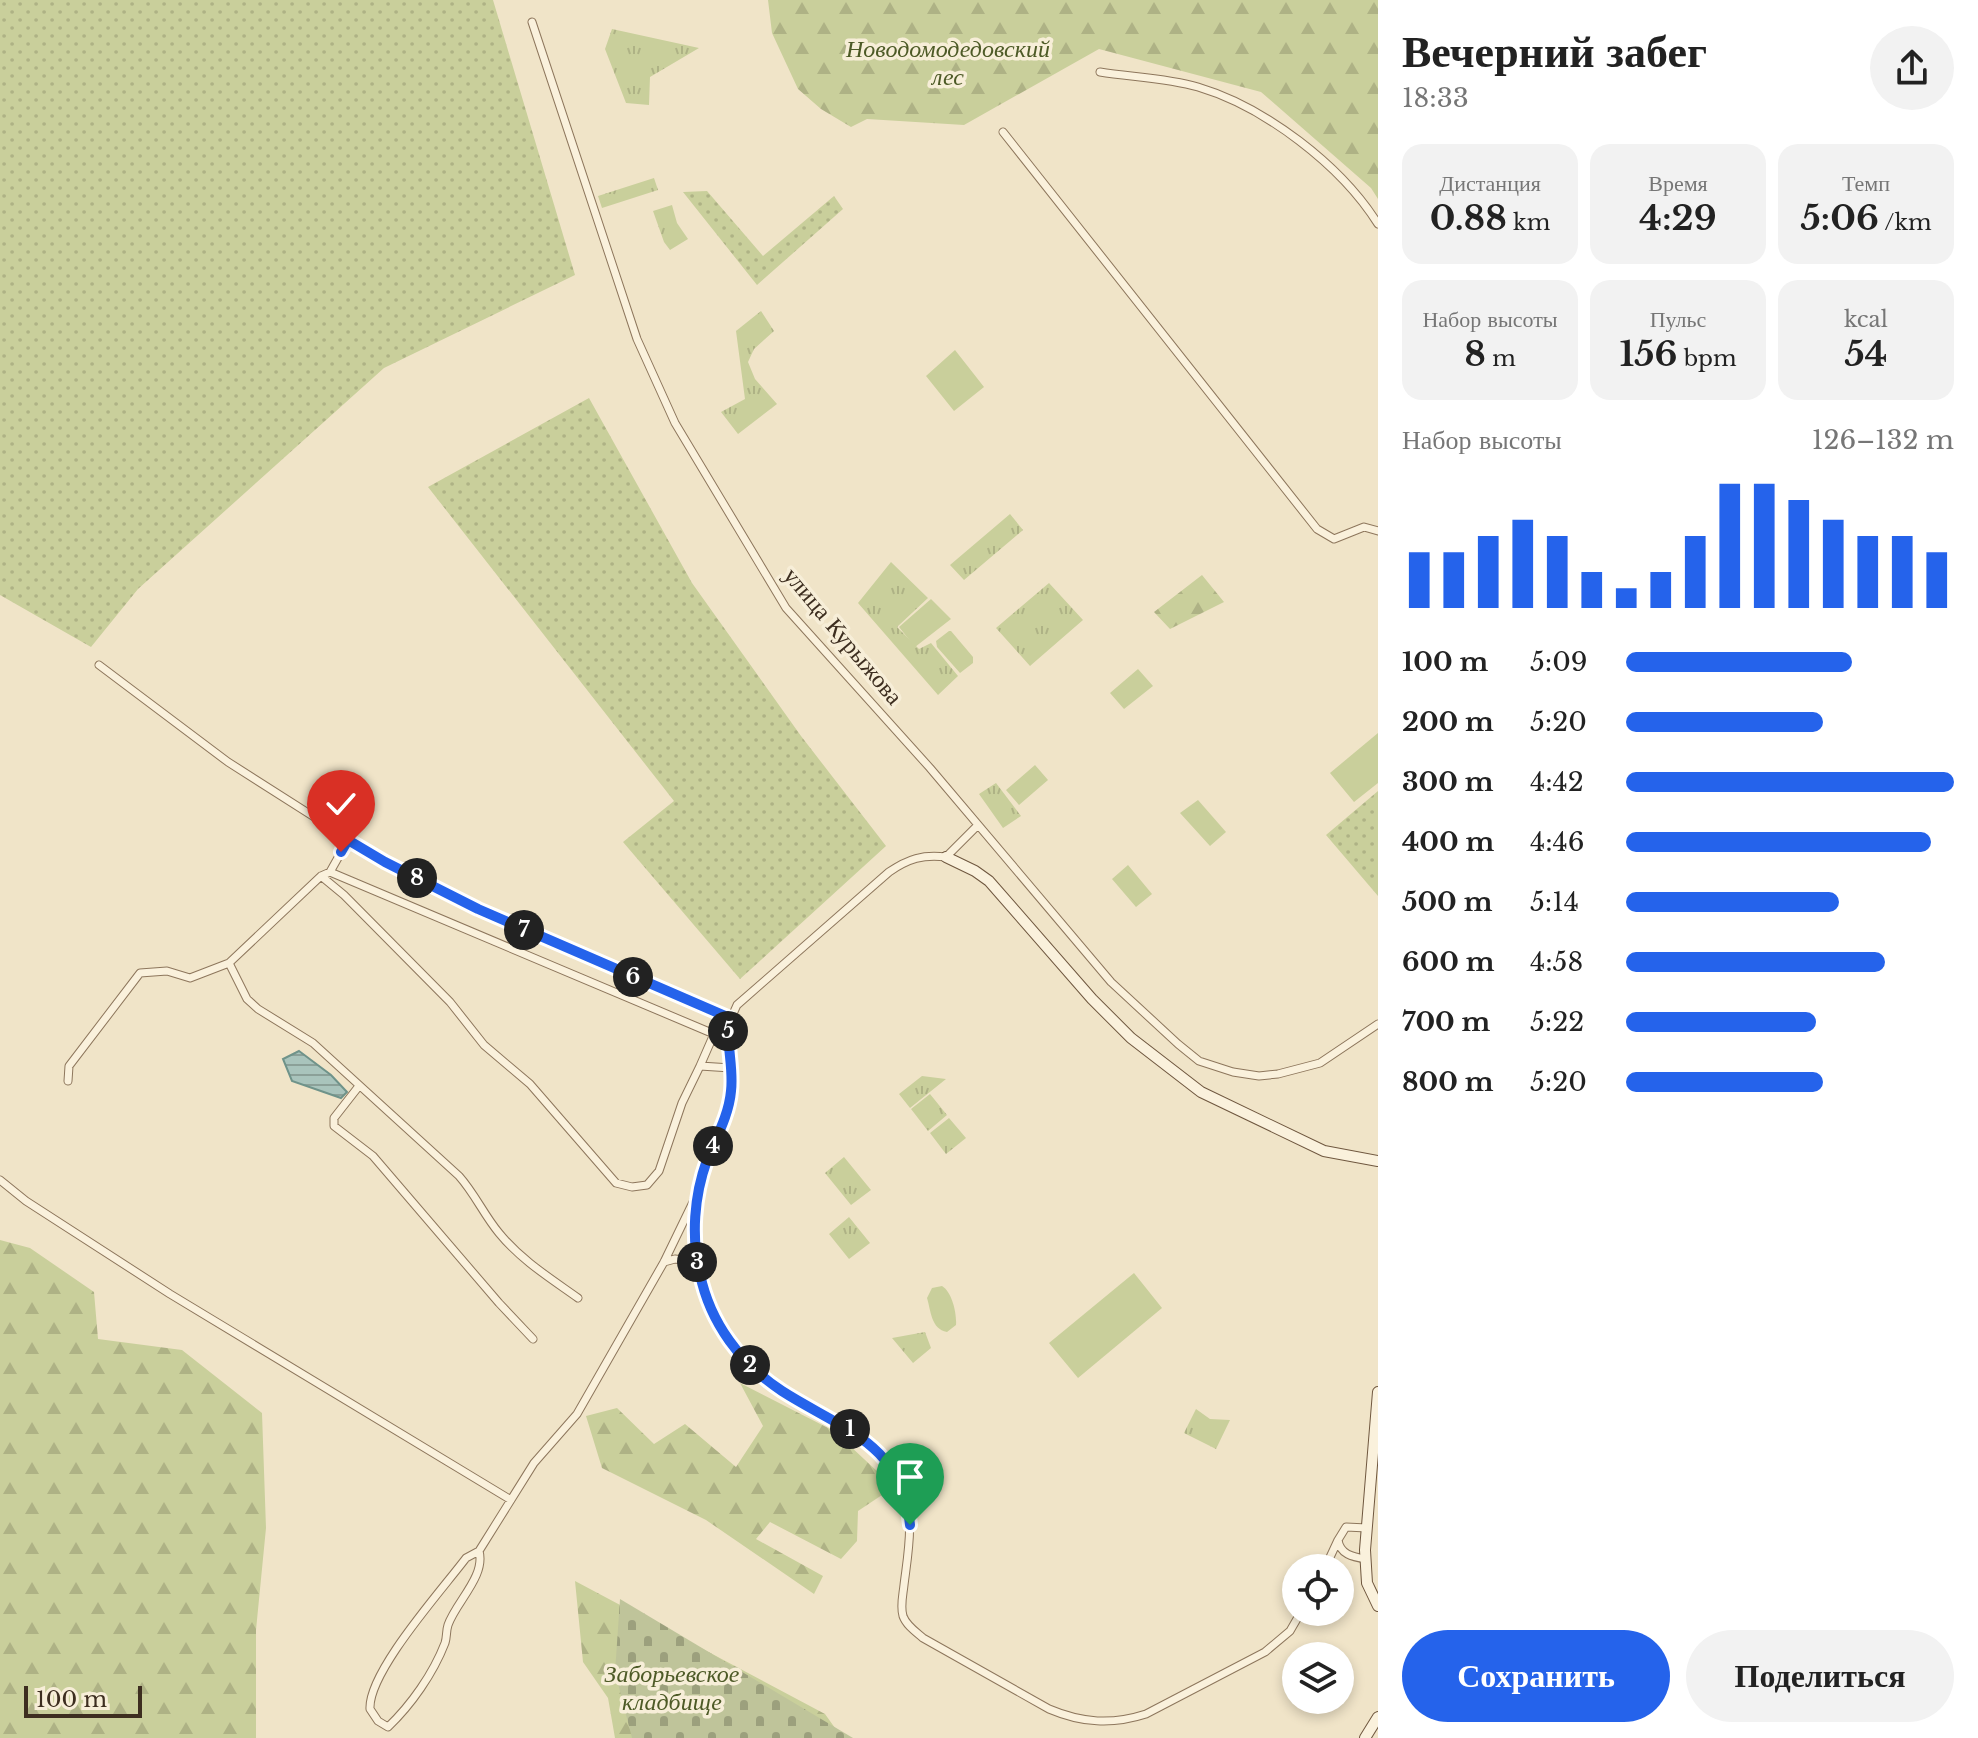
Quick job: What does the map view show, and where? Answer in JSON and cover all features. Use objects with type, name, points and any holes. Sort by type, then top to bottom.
[{"type":"street","name":"улица Курыжова","points":[[532,22],[637,339],[675,423],[786,608],[978,825],[1111,982],[1199,1061],[1233,1072],[1259,1076],[1278,1074],[1320,1063],[1378,1024]]},
{"type":"street","points":[[1100,72],[1196,86],[1248,106],[1314,153],[1366,204],[1378,224]]},
{"type":"street","points":[[1003,132],[1317,529],[1334,539],[1364,527],[1378,531]]},
{"type":"street","points":[[99,665],[228,762],[385,862],[478,909],[730,1018]]},
{"type":"street","points":[[946,857],[978,825]]},
{"type":"street","points":[[68,1081],[69,1066],[140,973],[167,971],[190,978],[229,963],[321,876],[330,872],[348,840]]},
{"type":"street","points":[[479,1551],[480,1566],[447,1627],[446,1640],[433,1669],[388,1727],[378,1721],[370,1709],[371,1695],[383,1670],[405,1635],[466,1558],[479,1551],[534,1463],[577,1414],[664,1262],[698,1191],[728,1108],[731,1068],[728,1030],[737,1005],[889,872],[916,857],[946,857],[989,881],[1092,999],[1139,1044],[1201,1092],[1303,1143],[1326,1151],[1378,1161]]},
{"type":"street","points":[[321,876],[344,895],[450,1002],[484,1045],[530,1084],[616,1183],[632,1187],[647,1185],[659,1171],[682,1103],[714,1034],[330,872]]},
{"type":"street","points":[[229,963],[247,999],[313,1043],[459,1176],[497,1232],[511,1246],[535,1268],[578,1298]]},
{"type":"street","points":[[700,1066],[731,1068]]},
{"type":"street","points":[[359,1086],[334,1118],[334,1126],[373,1156],[533,1339]]},
{"type":"street","points":[[0,1180],[26,1201],[170,1294],[511,1500]]},
{"type":"street","points":[[698,1191],[697,1262],[704,1293],[726,1336],[754,1370],[873,1446],[903,1488],[910,1525],[903,1616],[923,1638],[1059,1713],[1084,1721],[1116,1722],[1146,1714],[1265,1652],[1293,1626]]},
{"type":"street","points":[[664,1262],[675,1259],[697,1262]]},
{"type":"street","points":[[1378,1392],[1366,1559],[1367,1583],[1378,1606]]},
{"type":"street","points":[[1332,1554],[1346,1527],[1367,1528]]},
{"type":"street","points":[[1338,1540],[1339,1547],[1348,1554]]},
{"type":"street","points":[[1354,1557],[1366,1559]]},
{"type":"street","points":[[1365,1738],[1378,1717]]},
{"type":"green space","points":[[0,0],[493,0],[575,275],[384,368],[138,589],[91,647],[0,595]]},
{"type":"green space","name":"Новодомодедовский лес","points":[[768,0],[1378,0],[1378,199],[1371,188],[1261,92],[1099,49],[964,125],[867,119],[851,127],[821,109],[798,89],[772,33]]},
{"type":"green space","points":[[612,29],[699,48],[650,77],[649,105],[626,103],[605,49]]},
{"type":"green space","points":[[654,178],[658,190],[602,208],[598,196]]},
{"type":"green space","points":[[707,191],[763,256],[834,196],[843,209],[757,285],[683,192]]},
{"type":"green space","points":[[672,205],[677,223],[688,239],[670,250],[653,211]]},
{"type":"green space","points":[[761,311],[774,331],[754,349],[748,362],[755,379],[777,404],[738,434],[721,412],[745,399],[736,331]]},
{"type":"green space","points":[[955,350],[984,387],[954,411],[926,376]]},
{"type":"green space","points":[[589,398],[692,583],[801,736],[886,846],[740,979],[623,842],[674,801],[428,487]]},
{"type":"green space","points":[[1010,514],[1023,530],[964,580],[950,565]]},
{"type":"green space","points":[[891,562],[928,598],[897,627],[919,649],[931,643],[958,676],[938,695],[858,603]]},
{"type":"green space","points":[[1202,575],[1224,602],[1170,629],[1154,612]]},
{"type":"green space","points":[[1049,583],[1083,620],[1030,666],[996,628]]},
{"type":"green space","points":[[931,599],[951,619],[915,647],[899,627]]},
{"type":"green space","points":[[949,631],[973,657],[973,663],[960,673],[937,647],[936,641]]},
{"type":"green space","points":[[1138,669],[1153,686],[1124,709],[1110,693]]},
{"type":"green space","points":[[1378,733],[1378,783],[1354,802],[1330,773]]},
{"type":"green space","points":[[1035,765],[1048,780],[1019,805],[1006,790]]},
{"type":"green space","points":[[996,783],[1021,816],[1003,828],[979,794]]},
{"type":"green space","points":[[1378,791],[1378,896],[1326,835]]},
{"type":"green space","points":[[1198,800],[1226,832],[1210,846],[1180,813]]},
{"type":"green space","points":[[1128,865],[1152,894],[1136,907],[1112,879]]},
{"type":"green space","points":[[922,1076],[946,1079],[910,1108],[899,1094]]},
{"type":"green space","points":[[930,1094],[947,1115],[928,1131],[911,1109]]},
{"type":"green space","points":[[949,1118],[966,1138],[946,1154],[930,1133]]},
{"type":"green space","points":[[844,1157],[871,1190],[851,1205],[825,1173]]},
{"type":"green space","points":[[849,1217],[870,1243],[849,1259],[829,1234]]},
{"type":"green space","points":[[0,1240],[30,1248],[94,1292],[98,1339],[182,1350],[262,1413],[266,1528],[256,1630],[256,1738],[0,1738]]},
{"type":"green space","points":[[1134,1273],[1162,1308],[1078,1378],[1049,1343]]},
{"type":"green space","points":[[942,1286],[951,1298],[956,1315],[956,1325],[947,1332],[935,1323],[927,1298],[932,1288]]},
{"type":"green space","points":[[925,1332],[931,1348],[913,1363],[892,1338]]},
{"type":"green space","points":[[740,1383],[834,1431],[894,1487],[858,1511],[857,1541],[841,1559],[770,1522],[756,1539],[823,1576],[814,1594],[706,1520],[602,1468],[586,1416],[617,1408],[654,1444],[685,1424],[736,1467],[763,1426]]},
{"type":"green space","points":[[1196,1409],[1210,1419],[1230,1420],[1216,1449],[1184,1433]]},
{"type":"green space","name":"Заборьевское кладбище","points":[[575,1581],[825,1714],[840,1735],[846,1738],[615,1738],[608,1698],[583,1662]]},
{"type":"green space","name":"Заборьевское кладбище","points":[[620,1599],[853,1738],[632,1738],[615,1672]]},
{"type":"water","points":[[299,1051],[331,1075],[347,1092],[341,1098],[292,1081],[283,1059]]},
{"type":"route","points":[[341,852],[348,840],[478,909],[730,1018],[731,1092],[699,1186],[695,1216],[697,1262],[704,1293],[726,1336],[754,1370],[803,1403],[860,1435],[885,1459],[903,1488],[910,1525]]}]
